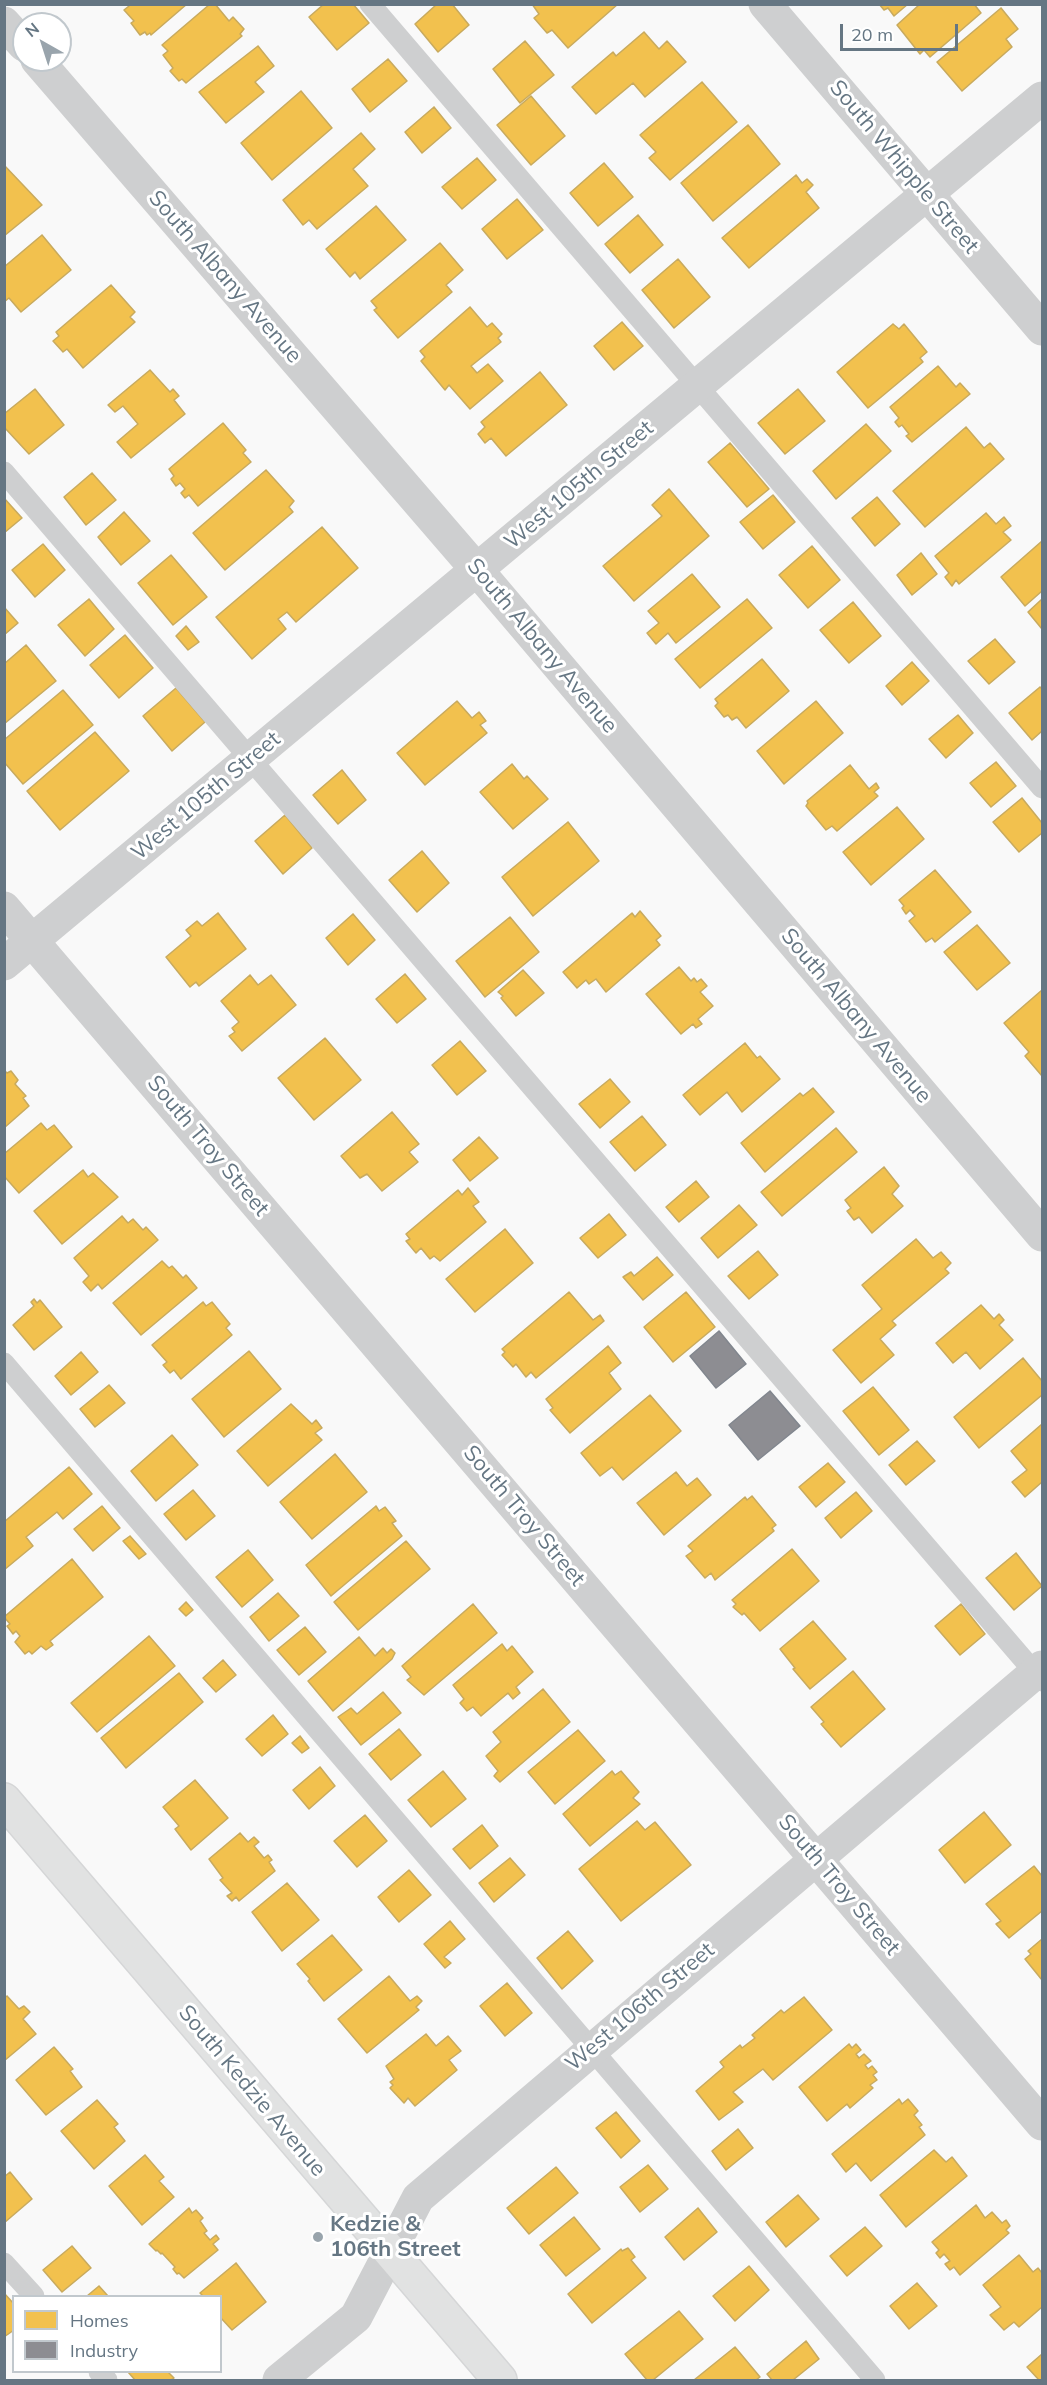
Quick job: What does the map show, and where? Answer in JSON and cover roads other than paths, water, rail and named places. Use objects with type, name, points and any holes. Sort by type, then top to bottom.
[{"type":"main road","name":"South Kedzie Avenue","points":[[4,1800],[500,2380]]},
{"type":"street","name":"South Whipple Street","points":[[765,4],[1042,329]]},
{"type":"street","name":"South Albany Avenue","points":[[47,72],[477,570],[1042,1235]]},
{"type":"street","name":"West 105th Street","points":[[4,964],[1042,98]]},
{"type":"street","name":"South Troy Street","points":[[4,908],[1042,2124]]},
{"type":"street","name":"West 106th Street","points":[[279,2380],[356,2317],[418,2198],[816,1858],[1040,1674]]},
{"type":"lane","points":[[370,4],[1042,788]]},
{"type":"lane","points":[[4,472],[1040,1674]]},
{"type":"lane","points":[[4,1364],[875,2380]]},
{"type":"lane","points":[[4,2262],[33,2295]]},
{"type":"place","name":"Kedzie & 106th Street","points":[[318,2237]]}]
